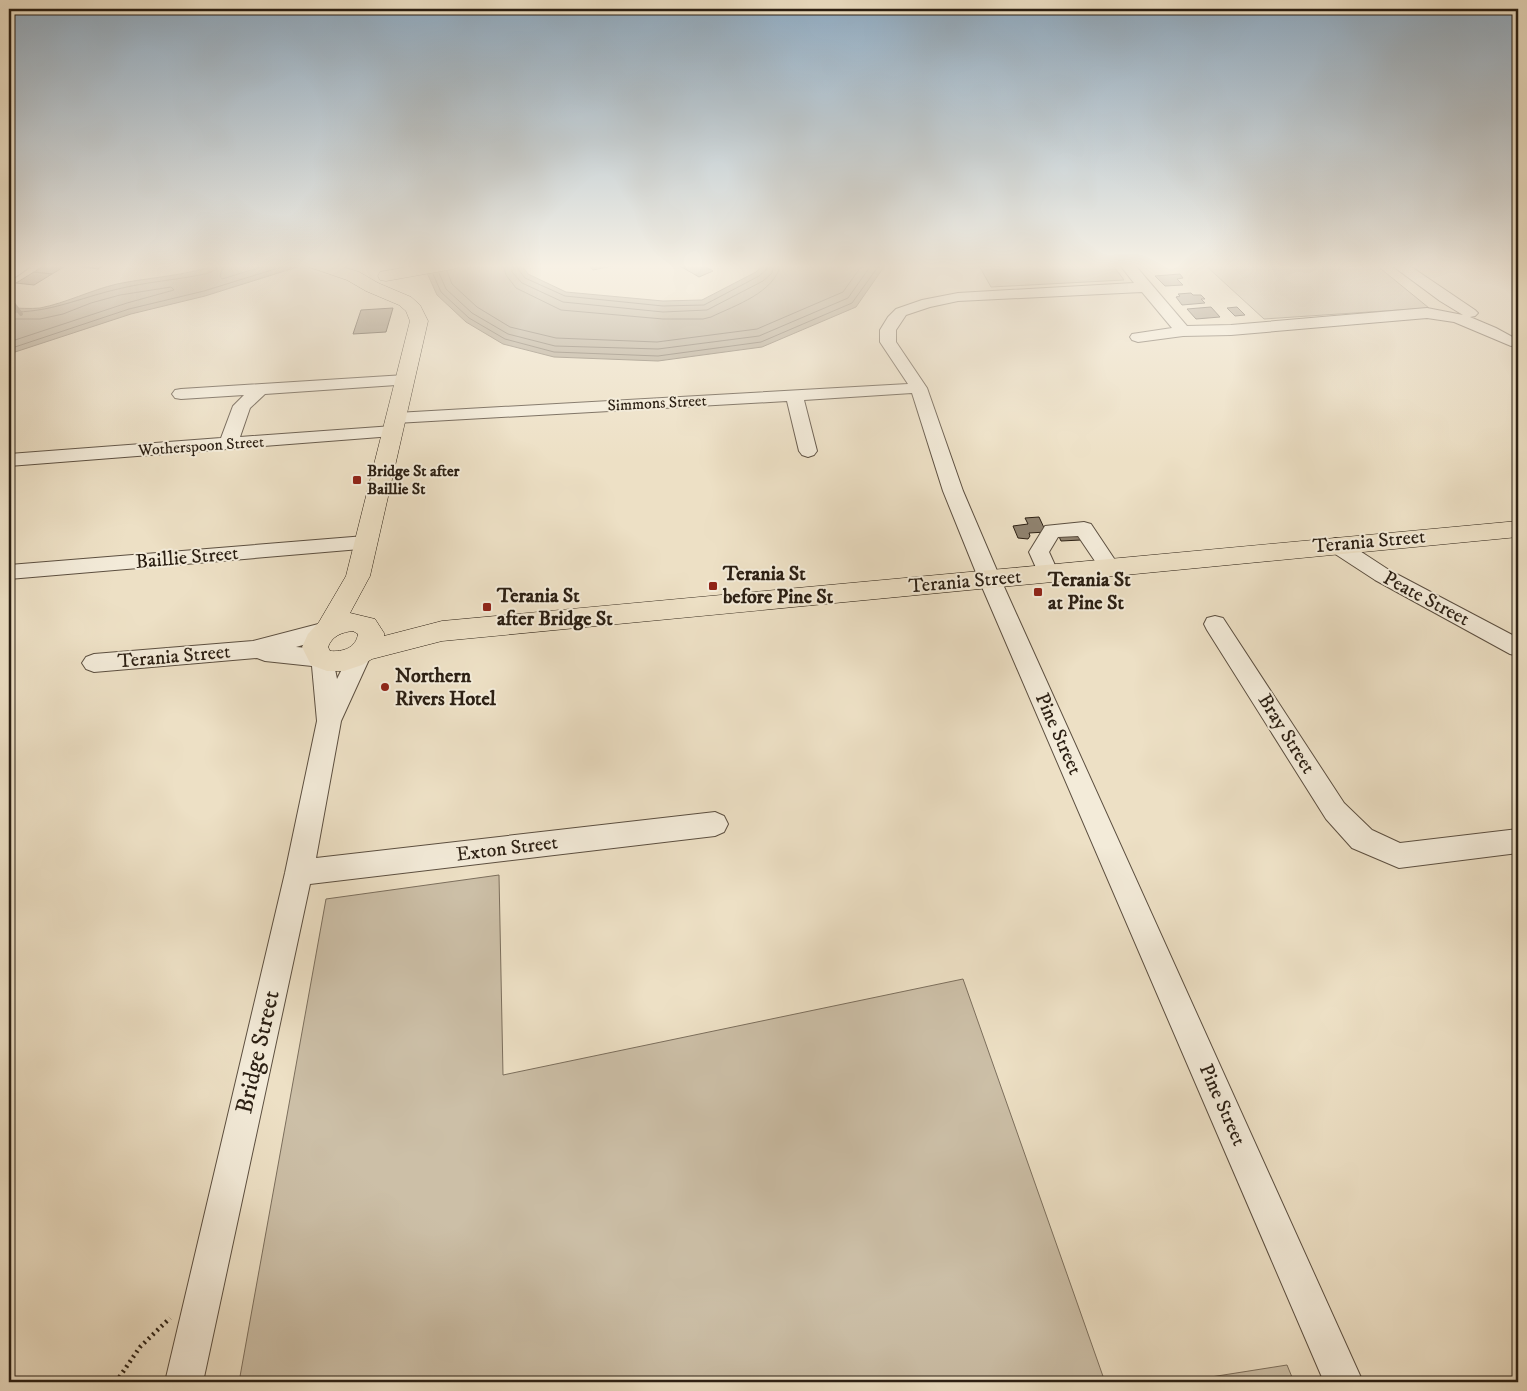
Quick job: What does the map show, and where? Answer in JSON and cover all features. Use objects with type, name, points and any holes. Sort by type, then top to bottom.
[{"type":"main road","points":[[364,639],[358,576],[417,329]]},
{"type":"main road","name":"Terania Street","points":[[364,639],[990,580],[1360,542],[1508,530]]},
{"type":"main road","points":[[358,576],[327,629],[318,638],[315,647],[321,658],[331,662],[341,661],[364,639]]},
{"type":"main road","points":[[327,629],[348,622],[364,639]]},
{"type":"street","name":"Pine Street","points":[[889,329],[888,342],[919,388],[953,491],[990,580],[1344,1382]]},
{"type":"street","points":[[1138,337],[1183,331],[1244,329]]},
{"type":"street","points":[[1484,329],[1515,344]]},
{"type":"street","points":[[1493,329],[1515,344]]},
{"type":"street","points":[[182,394],[405,380]]},
{"type":"street","name":"Simmons Street","points":[[394,425],[794,395],[919,388]]},
{"type":"street","points":[[228,444],[242,406],[260,389]]},
{"type":"street","points":[[794,395],[808,451]]},
{"type":"street","name":"Wotherspoon Street","points":[[9,460],[228,444],[394,425]]},
{"type":"street","points":[[1048,574],[1039,552],[1052,531],[1084,528],[1110,568]]},
{"type":"street","name":"Baillie Street","points":[[9,572],[365,543]]},
{"type":"street","name":"Peate Street","points":[[1336,545],[1382,576],[1518,648]]},
{"type":"street","name":"Bray Street","points":[[1216,624],[1335,811],[1362,839],[1399,856],[1514,847]]},
{"type":"street","name":"Terania Street","points":[[94,663],[253,650],[327,629]]},
{"type":"street","name":"Bridge Street","points":[[184,1382],[299,873],[329,721],[364,639]]},
{"type":"street","name":"Terania Street","points":[[253,650],[321,658]]},
{"type":"street","name":"Bridge Street","points":[[321,658],[327,688],[329,721]]},
{"type":"street","name":"Exton Street","points":[[299,873],[715,824]]},
{"type":"path","points":[[116,1382],[151,1332],[180,1311],[202,1302]]},
{"type":"shaded area","points":[[499,875],[503,1075],[963,979],[1105,1382],[239,1382],[326,899]]},
{"type":"shaded area","points":[[1287,1365],[1294,1382],[1179,1382]]},
{"type":"water","points":[[9,329],[86,329],[9,354]]},
{"type":"water","points":[[478,329],[805,329],[762,347],[658,361],[554,357],[503,344]]},
{"type":"building","points":[[355,329],[387,329],[386,332],[353,334]]},
{"type":"building","points":[[1039,517],[1046,532],[1029,533],[1028,539],[1018,538],[1013,526],[1028,524],[1025,518]]},
{"type":"building","points":[[1075,528],[1081,540],[1061,541],[1056,530]]},
{"type":"place","name":"Bridge St after Baillie St","points":[[357,480]]},
{"type":"place","name":"Terania St before Pine St","points":[[713,586]]},
{"type":"place","name":"Terania St at Pine St","points":[[1038,592]]},
{"type":"place","name":"Terania St after Bridge St","points":[[487,607]]},
{"type":"place","name":"Northern Rivers Hotel","points":[[385,687]]}]
